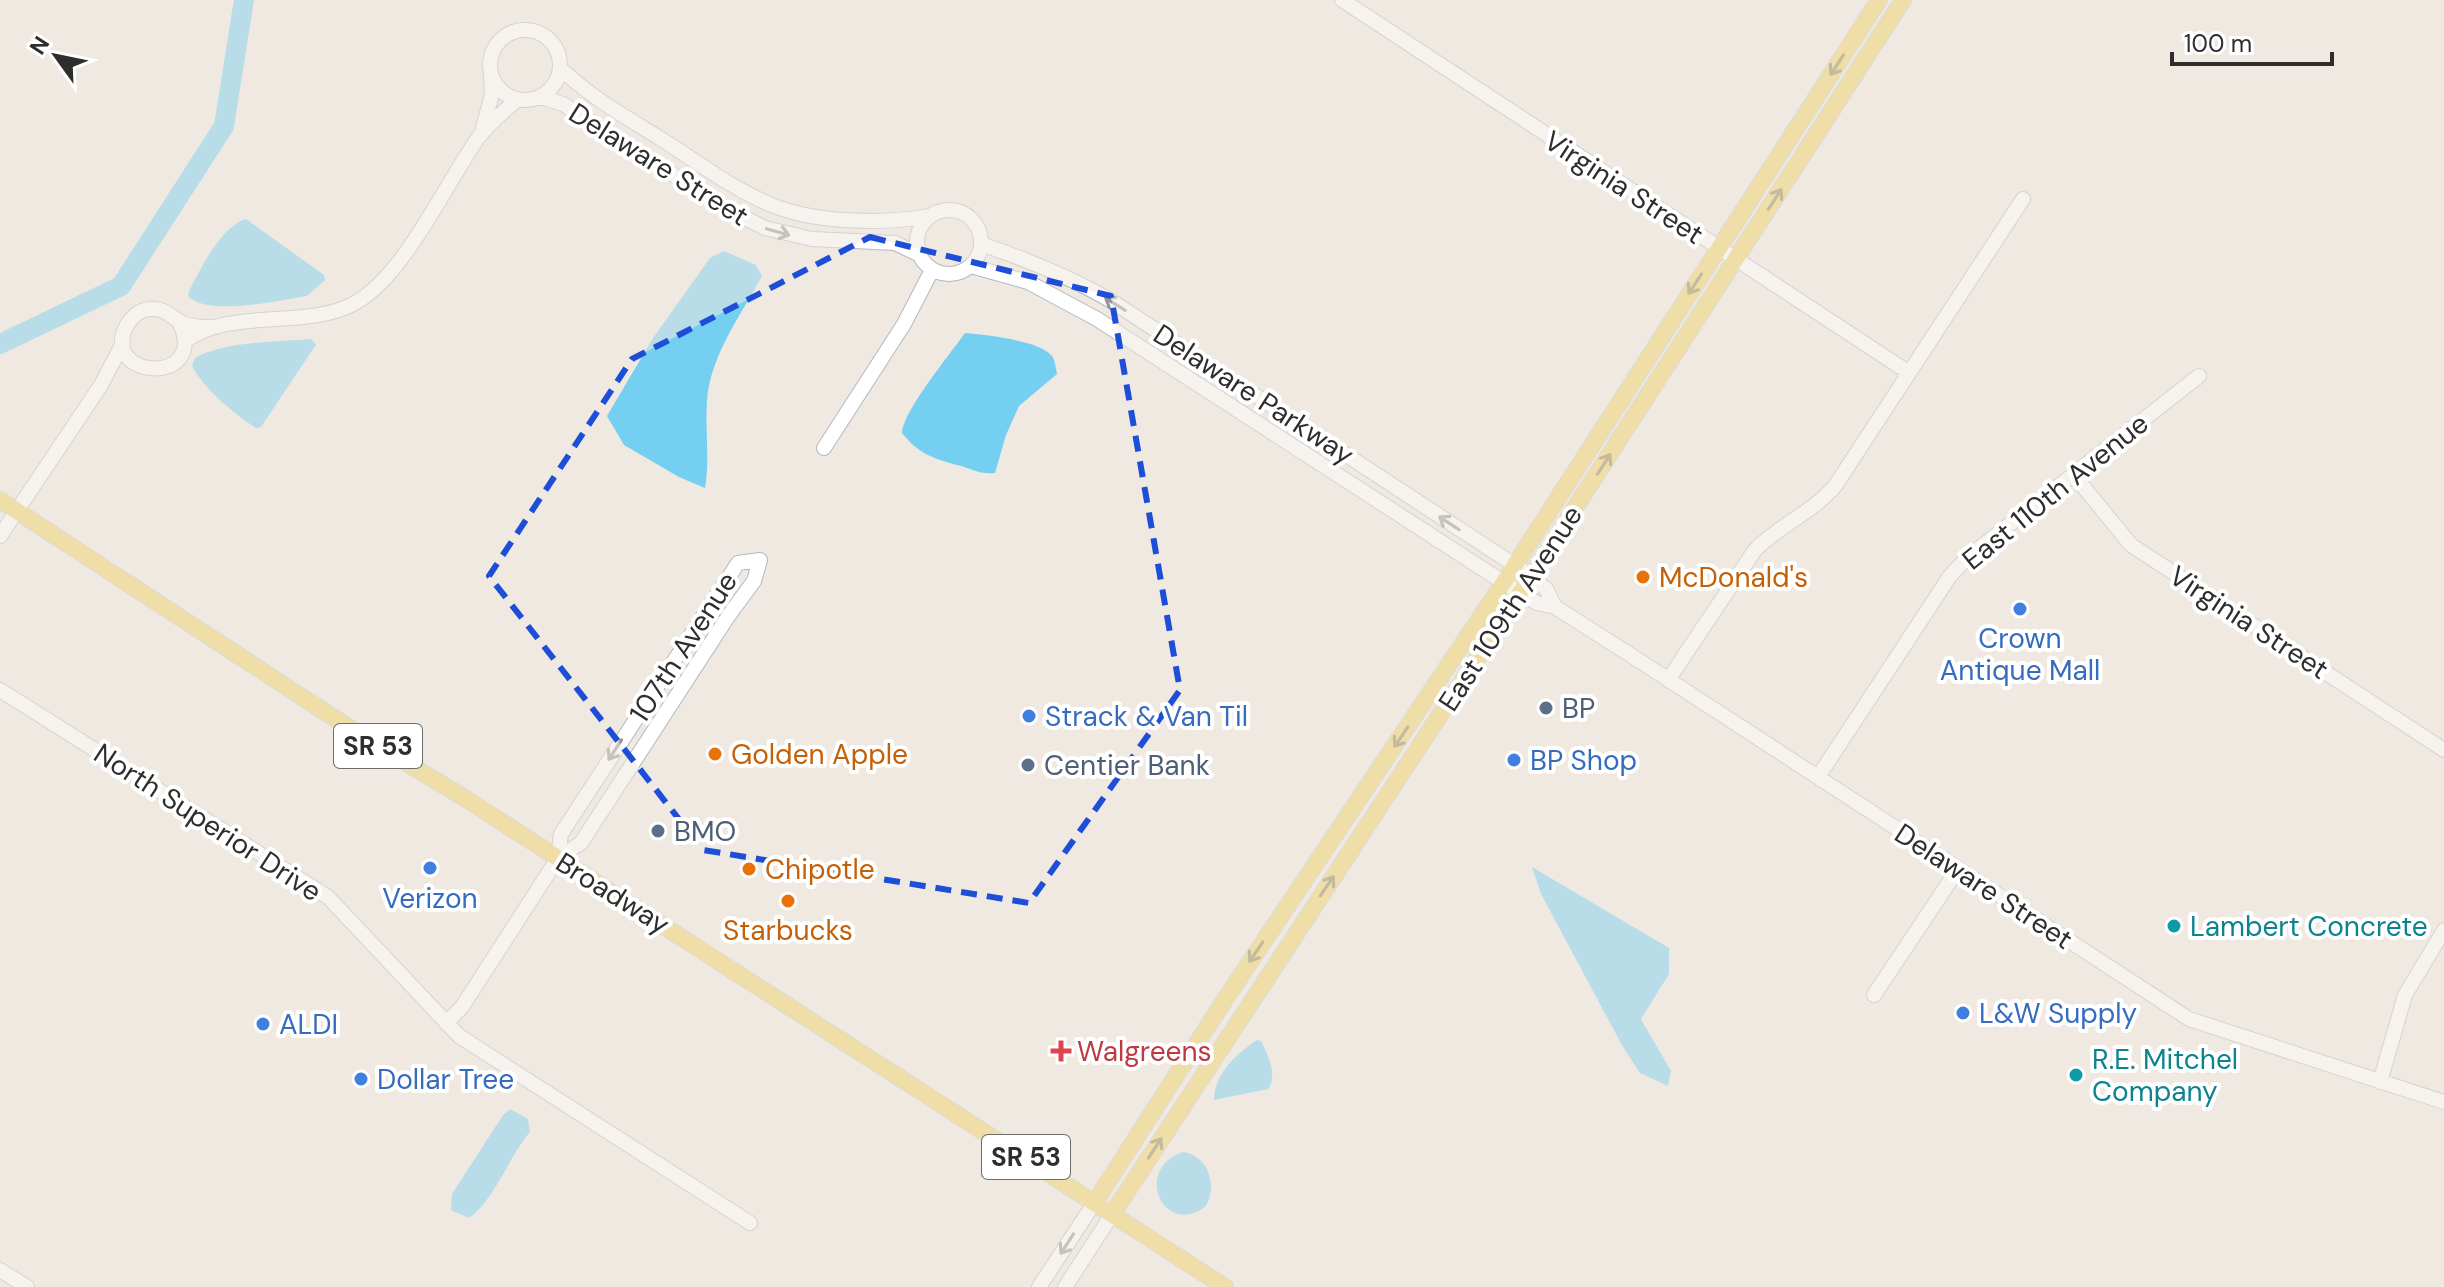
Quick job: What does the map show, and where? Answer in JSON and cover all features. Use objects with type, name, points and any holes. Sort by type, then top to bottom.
[{"type":"main road","name":"East 109th Avenue","points":[[1095,1202],[1224,1001],[1515,566],[1879,0]]},
{"type":"main road","name":"East 109th Avenue","points":[[1113,1213],[1520,593],[1903,0]]},
{"type":"main road","name":"Broadway","points":[[0,500],[351,729],[558,858],[1225,1287]]},
{"type":"street","name":"Virginia Street","points":[[1342,0],[1908,372]]},
{"type":"street","points":[[480,136],[488,113],[490,56],[495,45],[513,31],[524,29],[546,36],[559,56],[560,68],[550,90],[529,101],[506,96],[491,78]]},
{"type":"street","name":"Delaware Street","points":[[560,68],[588,93],[728,182],[778,208],[800,214],[866,221],[901,221],[930,216]]},
{"type":"street","name":"Delaware Street","points":[[541,97],[575,111],[725,208],[765,228],[812,239],[895,243],[918,254]]},
{"type":"street","points":[[123,343],[126,353],[136,364],[149,370],[169,366],[177,360],[185,341],[213,327],[315,315],[353,305],[392,272],[480,136],[517,100]]},
{"type":"street","points":[[1668,680],[1755,550],[1772,534],[1820,502],[1835,486],[2023,199]]},
{"type":"street","points":[[949,209],[969,216],[980,234],[981,244],[971,266],[952,275],[932,270],[918,254],[918,233],[930,216],[949,209]]},
{"type":"street","name":"Delaware Parkway","points":[[981,244],[1076,280],[1113,302],[1515,566]]},
{"type":"street","name":"Delaware Parkway","points":[[971,266],[1028,282],[1067,301],[1504,582]]},
{"type":"street","points":[[824,448],[904,324],[932,270]]},
{"type":"street","points":[[0,536],[101,385],[123,343],[127,323],[142,311],[163,310],[179,321],[213,327]]},
{"type":"street","points":[[179,321],[185,341]]},
{"type":"street","points":[[101,385],[116,373],[136,364]]},
{"type":"street","name":"East 110th Avenue","points":[[1818,777],[1950,576],[1968,557],[2199,376]]},
{"type":"street","name":"Virginia Street","points":[[2073,474],[2131,545],[2444,750]]},
{"type":"street","name":"107th Avenue","points":[[446,1023],[462,1007],[558,858],[581,843],[754,581],[760,560],[738,563],[561,834],[558,858]]},
{"type":"street","name":"Delaware Street","points":[[1515,566],[1546,589],[1555,607]]},
{"type":"street","name":"Delaware Street","points":[[1504,582],[1537,603],[1555,607],[2189,1019],[2444,1102]]},
{"type":"street","name":"North Superior Drive","points":[[0,690],[328,897],[459,1036],[750,1223]]},
{"type":"street","points":[[1874,995],[1958,869]]},
{"type":"street","points":[[2380,1082],[2405,995],[2444,930]]},
{"type":"street","points":[[1039,1287],[1095,1202]]},
{"type":"street","points":[[1065,1287],[1113,1213]]},
{"type":"street","points":[[0,1270],[27,1287]]},
{"type":"highlighted area","points":[[870,237],[1111,296],[1180,690],[1029,903],[703,850],[489,576],[632,359]]},
{"type":"water","points":[[246,219],[324,275],[325,280],[307,296],[263,303],[211,305],[188,296],[220,239]]},
{"type":"water","points":[[724,251],[756,265],[762,276],[720,352],[709,384],[705,488],[679,477],[624,445],[607,416],[653,338],[710,258]]},
{"type":"water","points":[[965,333],[1012,339],[1045,350],[1052,356],[1057,374],[1019,406],[1006,435],[995,473],[980,472],[933,457],[920,451],[902,433],[910,411]]},
{"type":"water","points":[[311,339],[316,345],[261,427],[256,428],[220,400],[192,366],[195,358],[221,348]]},
{"type":"water","points":[[1532,867],[1669,948],[1669,974],[1641,1019],[1671,1071],[1668,1086],[1640,1073],[1623,1047],[1541,894]]},
{"type":"water","points":[[1257,1040],[1261,1041],[1271,1065],[1272,1078],[1268,1089],[1214,1100],[1222,1073]]},
{"type":"water","points":[[510,1109],[528,1119],[530,1132],[478,1210],[469,1218],[451,1210],[452,1194],[503,1115]]},
{"type":"water","points":[[1183,1152],[1199,1159],[1211,1180],[1206,1206],[1191,1214],[1178,1214],[1167,1208],[1160,1198],[1157,1185],[1159,1172],[1168,1161]]},
{"type":"waterway","points":[[0,344],[121,286],[224,126],[244,0]]},
{"type":"place","name":"McDonald's","points":[[1643,577]]},
{"type":"place","name":"Crown Antique Mall","points":[[2020,609]]},
{"type":"place","name":"BP","points":[[1546,708]]},
{"type":"place","name":"Strack & Van Til","points":[[1029,716]]},
{"type":"place","name":"Golden Apple","points":[[715,754]]},
{"type":"place","name":"BP Shop","points":[[1514,760]]},
{"type":"place","name":"Centier Bank","points":[[1028,765]]},
{"type":"place","name":"BMO","points":[[658,831]]},
{"type":"place","name":"Verizon","points":[[430,868]]},
{"type":"place","name":"Chipotle","points":[[749,869]]},
{"type":"place","name":"Starbucks","points":[[788,901]]},
{"type":"place","name":"Lambert Concrete","points":[[2174,926]]},
{"type":"place","name":"L&W Supply","points":[[1963,1013]]},
{"type":"place","name":"ALDI","points":[[263,1024]]},
{"type":"place","name":"Walgreens","points":[[1061,1051]]},
{"type":"place","name":"R.E. Mitchel Company","points":[[2076,1075]]},
{"type":"place","name":"Dollar Tree","points":[[361,1079]]}]
